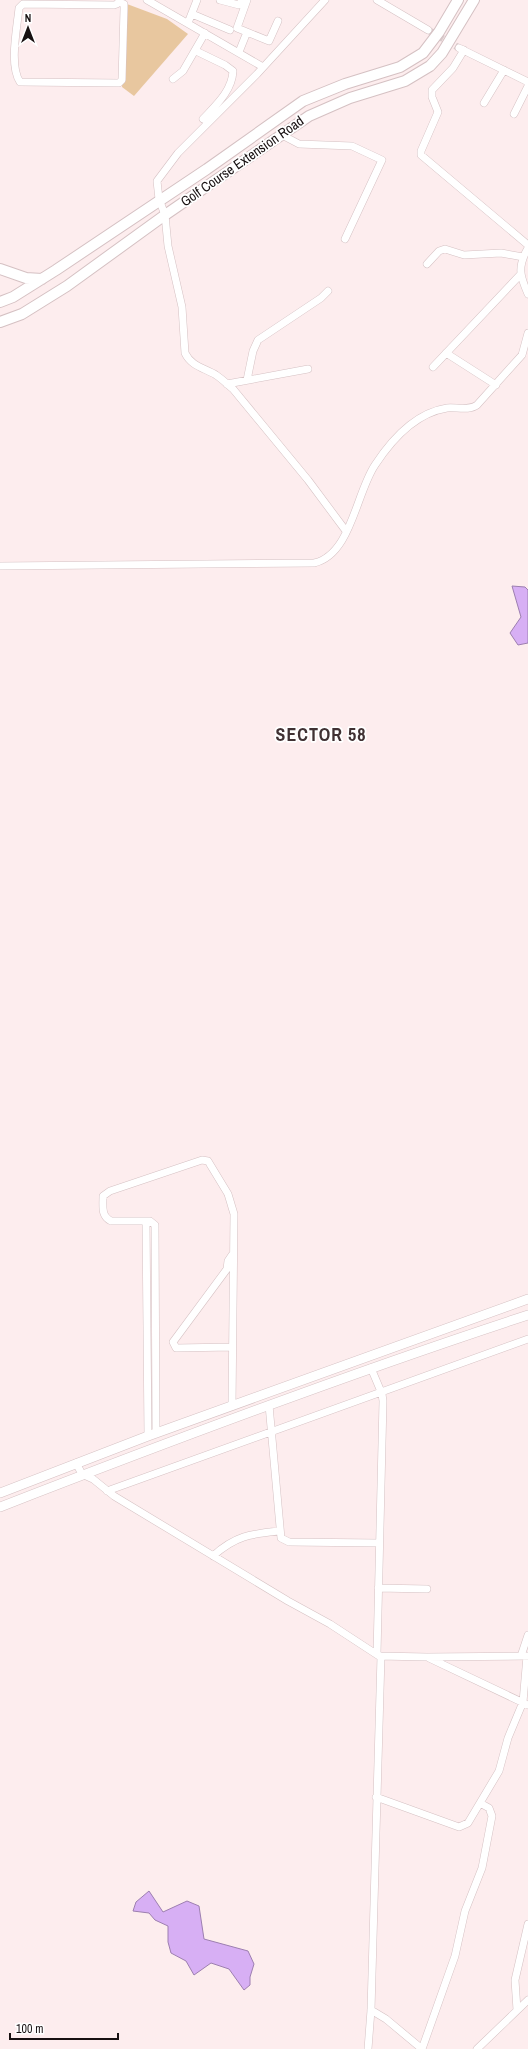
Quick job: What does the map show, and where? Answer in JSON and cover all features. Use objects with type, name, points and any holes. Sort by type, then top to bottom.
[{"type":"main road","name":"Golf Course Extension Road","points":[[0,302],[13,297],[42,279],[159,199],[207,169],[303,101],[345,84],[400,67],[423,53],[440,32],[458,0]]},
{"type":"main road","name":"Golf Course Extension Road","points":[[0,322],[22,314],[67,286],[165,215],[308,116],[350,98],[405,81],[430,66],[442,53],[474,0]]},
{"type":"main road","points":[[0,269],[26,278],[42,279]]},
{"type":"street","points":[[147,0],[263,67]]},
{"type":"street","points":[[188,23],[197,0]]},
{"type":"street","points":[[220,0],[239,5],[242,0]]},
{"type":"street","points":[[247,0],[237,28],[269,41],[278,20]]},
{"type":"street","points":[[325,0],[263,67],[182,149],[161,173],[157,181],[159,199],[165,215],[168,246],[184,318],[185,353],[194,364],[215,375],[227,384],[308,480],[346,531]]},
{"type":"street","points":[[377,0],[428,30]]},
{"type":"street","points":[[120,1],[124,4],[124,9],[122,80],[119,83],[20,82],[16,75],[15,59],[19,8],[23,4],[114,5],[120,1]]},
{"type":"street","points":[[192,14],[230,30]]},
{"type":"street","points":[[239,52],[247,32]]},
{"type":"street","points":[[173,79],[183,71],[196,51],[205,33]]},
{"type":"street","points":[[528,82],[462,49],[456,65],[432,90],[432,97],[438,110],[438,114],[420,155],[528,245]]},
{"type":"street","points":[[196,51],[225,65],[233,72],[230,85],[223,97],[203,119]]},
{"type":"street","points":[[484,103],[504,70]]},
{"type":"street","points":[[514,114],[528,86]]},
{"type":"street","points":[[280,134],[299,144],[352,146],[382,160],[345,239]]},
{"type":"street","points":[[528,248],[523,257],[520,275],[528,294]]},
{"type":"street","points":[[427,264],[439,251],[445,249],[464,255],[501,254],[523,257]]},
{"type":"street","points":[[433,367],[520,275]]},
{"type":"street","points":[[247,380],[253,351],[258,340],[321,298],[328,290]]},
{"type":"street","points":[[0,566],[314,563],[324,560],[331,555],[346,531],[371,471],[403,431],[419,418],[438,410],[475,407],[522,355],[528,333]]},
{"type":"street","points":[[446,353],[496,385]]},
{"type":"street","points":[[227,384],[308,369]]},
{"type":"street","points":[[151,1304],[155,1268],[154,1222],[111,1221],[106,1219],[103,1215],[104,1194],[206,1160],[228,1194],[232,1207],[234,1223],[232,1406]]},
{"type":"street","points":[[146,1221],[147,1268],[151,1304],[152,1434]]},
{"type":"street","points":[[232,1347],[176,1348],[173,1342],[228,1269],[228,1261],[233,1255]]},
{"type":"street","points":[[147,1268],[155,1268]]},
{"type":"street","points":[[0,1493],[152,1434],[528,1299]]},
{"type":"street","points":[[0,1507],[82,1474],[269,1405],[371,1368],[528,1315]]},
{"type":"street","points":[[107,1491],[270,1430],[528,1339]]},
{"type":"street","points":[[368,2049],[372,2010],[379,1655],[378,1543],[383,1401],[381,1391],[371,1368]]},
{"type":"street","points":[[269,1405],[279,1531],[281,1538],[289,1542],[378,1543]]},
{"type":"street","points":[[76,1463],[82,1474],[93,1479],[107,1491],[288,1601],[330,1624],[379,1655],[427,1657],[525,1656]]},
{"type":"street","points":[[213,1556],[226,1544],[241,1537],[279,1531]]},
{"type":"street","points":[[378,1588],[427,1589]]},
{"type":"street","points":[[376,1797],[459,1827],[463,1827],[468,1823],[499,1770],[508,1738],[525,1704],[525,1656],[528,1635]]},
{"type":"street","points":[[427,1657],[525,1704]]},
{"type":"street","points":[[372,2010],[386,2019],[422,2049],[455,1956],[465,1911],[482,1868],[492,1816],[489,1808],[480,1803]]},
{"type":"street","points":[[517,2010],[515,1980],[528,1924]]},
{"type":"street","points":[[477,2049],[528,2000]]},
{"type":"shaded area","points":[[127,4],[167,19],[188,34],[134,96],[122,87]]},
{"type":"shaded area","points":[[512,586],[525,587],[528,590],[528,643],[518,645],[510,633],[521,617]]},
{"type":"shaded area","points":[[149,1891],[163,1912],[187,1901],[199,1906],[204,1939],[248,1951],[254,1964],[250,1977],[250,1985],[244,1990],[229,1969],[211,1963],[194,1975],[186,1961],[171,1953],[168,1942],[168,1926],[155,1920],[149,1913],[133,1911],[136,1902]]},
{"type":"tunnel","points":[[428,30],[459,48]]},
{"type":"district","name":"SECTOR 58","points":[[321,735]]}]
